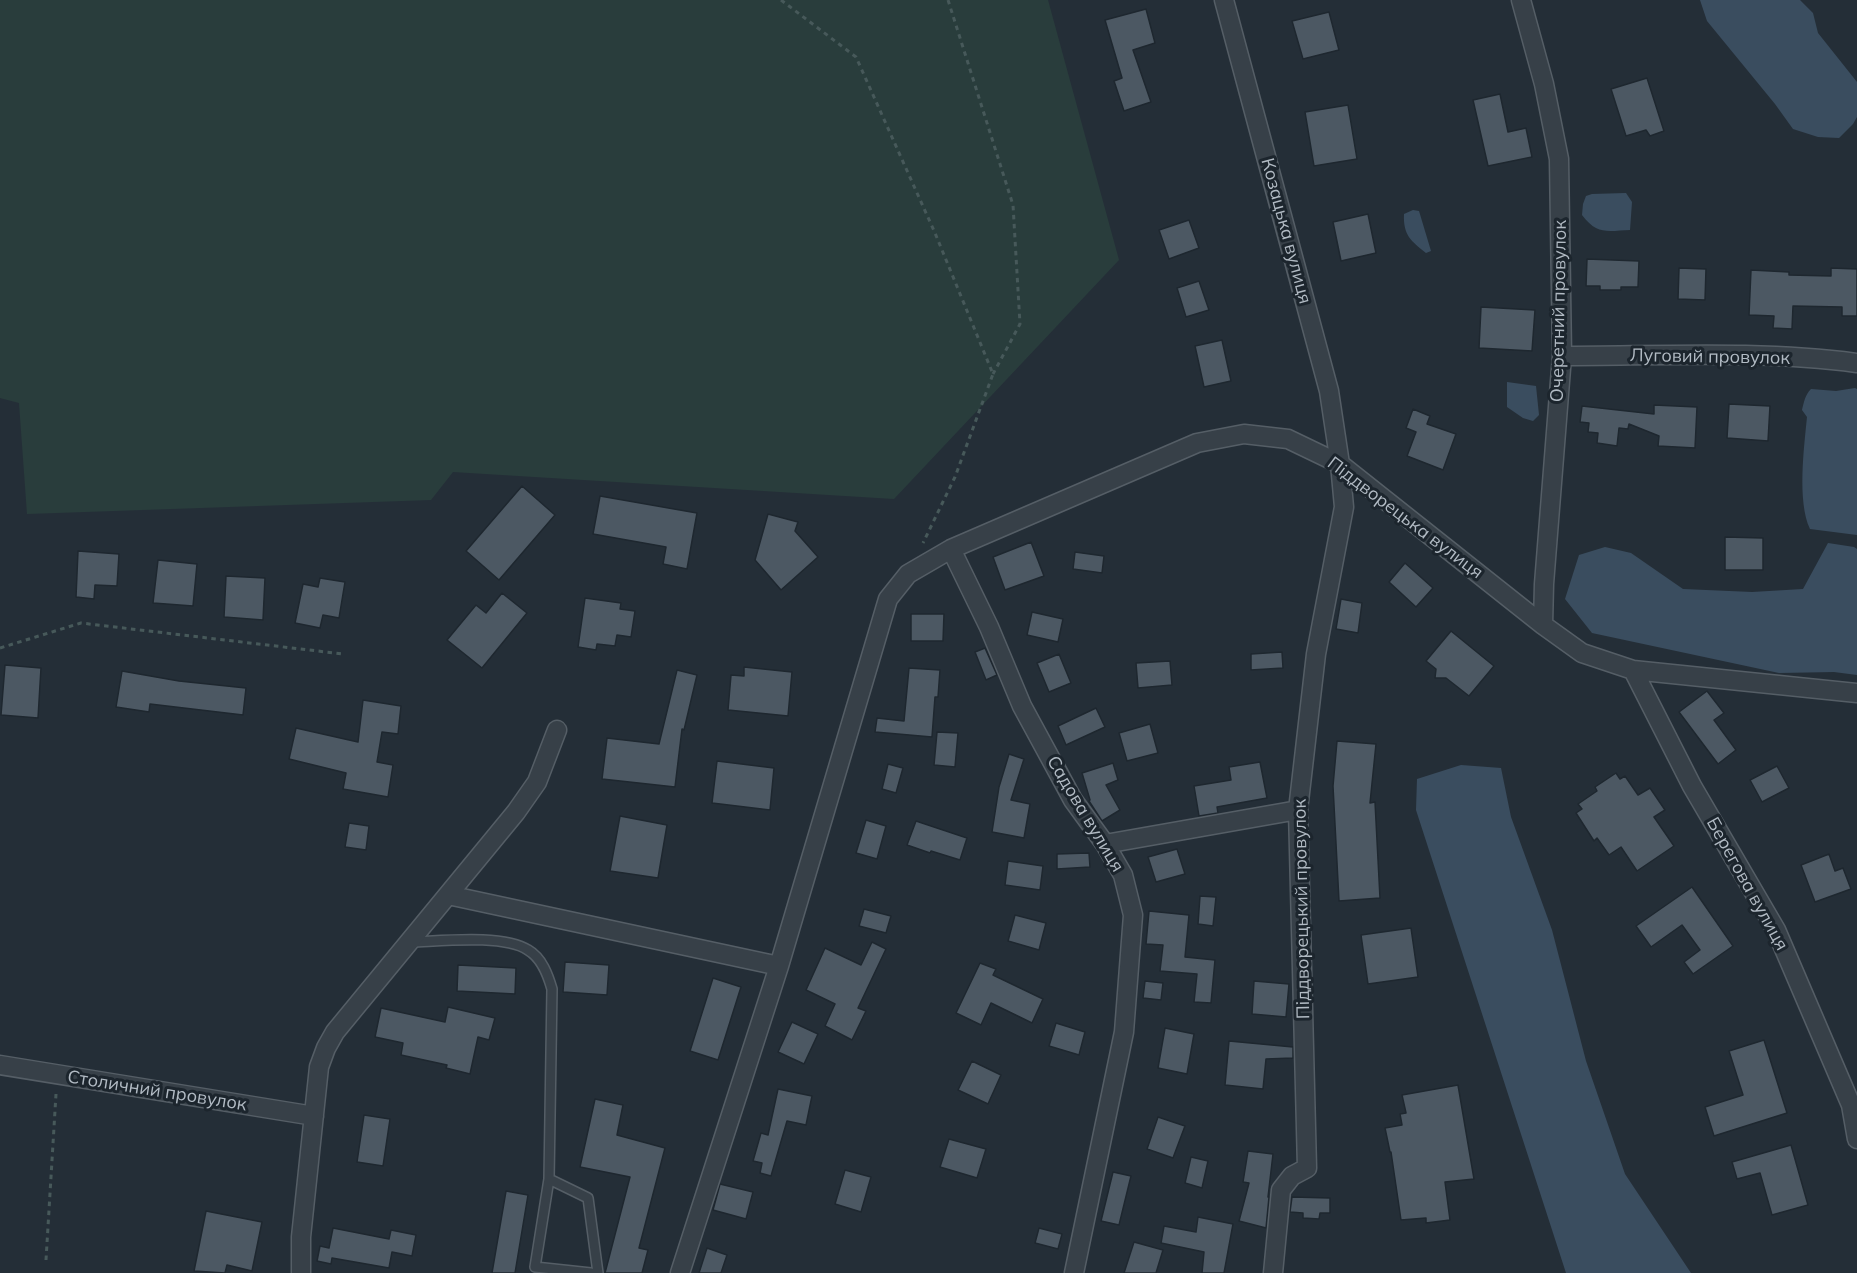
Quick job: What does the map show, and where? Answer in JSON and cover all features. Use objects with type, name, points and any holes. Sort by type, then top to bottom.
[{"type":"street","name":"Козацька вулиця","points":[[1224,0],[1329,391],[1340,464]]},
{"type":"street","name":"Очеретний провулок","points":[[1521,0],[1544,84],[1559,159],[1562,356],[1544,584],[1543,625]]},
{"type":"street","name":"Луговий провулок","points":[[1562,356],[1745,356],[1857,363]]},
{"type":"street","name":"Піддворецька вулиця","points":[[908,574],[951,549],[1197,443],[1244,434],[1288,439],[1340,464],[1543,625],[1582,653],[1633,670],[1857,693]]},
{"type":"street","name":"Піддворецький провулок","points":[[1273,1273],[1281,1190],[1292,1176],[1306,1168],[1298,810],[1316,654],[1344,507],[1340,464]]},
{"type":"street","name":"Садова вулиця","points":[[951,549],[989,627],[1022,706],[1073,800],[1105,844],[1123,875],[1132,915],[1124,1032],[1074,1273]]},
{"type":"street","points":[[680,1273],[779,966],[888,599],[908,574]]},
{"type":"street","name":"Берегова вулиця","points":[[1633,670],[1692,786],[1776,930],[1851,1105],[1857,1139]]},
{"type":"street","points":[[301,1273],[300,1237],[319,1067],[326,1048],[335,1032],[516,812],[537,782],[557,730]]},
{"type":"street","points":[[1105,844],[1298,810]]},
{"type":"street","points":[[448,895],[779,966]]},
{"type":"street","name":"Столичний провулок","points":[[0,1065],[314,1116]]},
{"type":"lane","points":[[409,942],[454,940],[510,942],[530,951],[547,971],[552,989],[549,1179],[535,1267],[591,1273]]},
{"type":"lane","points":[[549,1179],[588,1198],[598,1273]]},
{"type":"path","points":[[781,0],[856,57],[935,233],[993,374]]},
{"type":"path","points":[[908,574],[955,477],[993,374],[1020,324],[1013,205],[948,0]]},
{"type":"path","points":[[0,648],[81,623],[343,654]]},
{"type":"path","points":[[46,1260],[57,1094]]},
{"type":"green space","points":[[0,0],[1048,0],[1119,260],[894,499],[453,472],[431,500],[27,514],[19,403],[0,398]]},
{"type":"water","points":[[1700,0],[1800,0],[1813,13],[1818,33],[1857,82],[1857,117],[1853,124],[1839,138],[1818,137],[1793,129],[1707,21]]},
{"type":"water","points":[[1626,193],[1632,202],[1630,230],[1598,229],[1582,215],[1586,196]]},
{"type":"water","points":[[1413,210],[1419,211],[1431,251],[1426,253],[1412,241],[1405,227],[1404,214]]},
{"type":"water","points":[[1507,382],[1536,386],[1539,415],[1533,421],[1523,418],[1507,407]]},
{"type":"water","points":[[1811,389],[1836,391],[1857,389],[1857,535],[1810,529],[1806,517],[1803,489],[1807,417],[1802,410],[1804,401]]},
{"type":"water","points":[[1828,543],[1857,549],[1857,675],[1834,672],[1779,673],[1592,633],[1565,599],[1579,555],[1605,547],[1631,553],[1683,589],[1752,592],[1803,589]]},
{"type":"water","points":[[1461,765],[1501,768],[1511,817],[1552,930],[1586,1061],[1625,1174],[1691,1273],[1566,1273],[1416,810],[1417,779]]},
{"type":"building","points":[[1146,9],[1155,43],[1133,50],[1151,102],[1124,111],[1114,81],[1122,78],[1105,20]]},
{"type":"building","points":[[1329,12],[1339,50],[1303,59],[1292,21]]},
{"type":"building","points":[[1647,78],[1664,131],[1650,136],[1646,130],[1626,136],[1611,89]]},
{"type":"building","points":[[1500,94],[1508,132],[1526,128],[1532,157],[1488,166],[1473,100]]},
{"type":"building","points":[[1348,105],[1357,159],[1314,166],[1305,112]]},
{"type":"building","points":[[1368,214],[1376,253],[1341,261],[1333,222]]},
{"type":"building","points":[[1189,220],[1199,248],[1169,259],[1159,230]]},
{"type":"building","points":[[1587,259],[1639,261],[1638,287],[1600,290],[1600,286],[1586,286]]},
{"type":"building","points":[[1679,268],[1706,269],[1705,300],[1678,299]]},
{"type":"building","points":[[1831,268],[1857,269],[1857,316],[1842,316],[1842,307],[1793,306],[1792,329],[1773,328],[1774,316],[1749,315],[1751,270],[1789,272],[1789,275],[1831,276]]},
{"type":"building","points":[[1199,281],[1209,310],[1186,317],[1177,288]]},
{"type":"building","points":[[1481,307],[1535,310],[1532,351],[1479,348]]},
{"type":"building","points":[[1222,340],[1231,381],[1204,387],[1195,346]]},
{"type":"building","points":[[1729,404],[1770,406],[1768,441],[1727,438]]},
{"type":"building","points":[[1654,405],[1697,407],[1695,448],[1658,446],[1659,436],[1629,424],[1628,429],[1619,428],[1617,446],[1597,443],[1598,433],[1588,432],[1589,423],[1580,422],[1582,406],[1654,414]]},
{"type":"building","points":[[1413,409],[1430,416],[1427,424],[1456,434],[1443,470],[1407,456],[1416,432],[1406,428]]},
{"type":"building","points":[[522,486],[555,515],[499,580],[466,551]]},
{"type":"building","points":[[600,496],[697,513],[687,569],[663,564],[666,547],[593,534]]},
{"type":"building","points":[[768,514],[798,522],[795,531],[818,557],[781,590],[755,560]]},
{"type":"building","points":[[1725,537],[1763,538],[1763,570],[1725,570]]},
{"type":"building","points":[[1031,542],[1044,576],[1005,590],[993,557]]},
{"type":"building","points":[[78,551],[119,554],[117,586],[95,585],[94,599],[76,597]]},
{"type":"building","points":[[1075,552],[1104,556],[1102,573],[1073,569]]},
{"type":"building","points":[[158,560],[197,564],[193,606],[153,603]]},
{"type":"building","points":[[1405,563],[1433,588],[1416,607],[1389,582]]},
{"type":"building","points":[[226,576],[265,578],[263,620],[224,617]]},
{"type":"building","points":[[320,578],[345,582],[339,618],[323,615],[320,628],[295,623],[303,584],[318,587]]},
{"type":"building","points":[[502,593],[527,613],[482,668],[447,640],[476,605],[486,613]]},
{"type":"building","points":[[585,598],[621,603],[620,609],[635,611],[631,637],[617,635],[615,646],[597,644],[596,650],[578,647]]},
{"type":"building","points":[[1341,599],[1362,603],[1358,633],[1336,629]]},
{"type":"building","points":[[1032,612],[1063,619],[1058,642],[1027,635]]},
{"type":"building","points":[[911,614],[944,614],[943,641],[911,641]]},
{"type":"building","points":[[1451,631],[1494,666],[1469,696],[1446,678],[1435,678],[1436,669],[1426,661]]},
{"type":"building","points":[[985,648],[997,675],[986,680],[975,652]]},
{"type":"building","points":[[1282,652],[1283,668],[1251,670],[1251,654]]},
{"type":"building","points":[[1059,654],[1071,683],[1049,692],[1037,663]]},
{"type":"building","points":[[1170,661],[1172,685],[1138,688],[1136,663]]},
{"type":"building","points":[[5,665],[41,668],[38,718],[1,715]]},
{"type":"building","points":[[744,667],[792,672],[788,716],[728,710],[731,675],[744,676]]},
{"type":"building","points":[[909,668],[940,670],[932,737],[875,732],[877,718],[904,721]]},
{"type":"building","points":[[677,670],[697,675],[684,730],[682,729],[675,787],[602,779],[607,738],[659,744]]},
{"type":"building","points":[[122,671],[179,681],[246,688],[243,715],[150,704],[149,712],[116,707]]},
{"type":"building","points":[[1707,691],[1724,713],[1714,720],[1736,750],[1718,764],[1679,712]]},
{"type":"building","points":[[363,700],[401,706],[398,734],[382,732],[377,762],[393,765],[388,797],[343,789],[346,773],[289,759],[296,728],[358,742]]},
{"type":"building","points":[[1096,708],[1105,727],[1066,745],[1058,726]]},
{"type":"building","points":[[1150,724],[1158,753],[1127,761],[1119,733]]},
{"type":"building","points":[[937,732],[958,733],[955,767],[934,765]]},
{"type":"building","points":[[1337,741],[1376,744],[1370,803],[1375,802],[1380,898],[1339,901],[1333,786]]},
{"type":"building","points":[[1009,754],[1024,759],[1011,800],[1030,804],[1024,838],[992,832],[999,787]]},
{"type":"building","points":[[717,761],[774,768],[770,810],[712,803]]},
{"type":"building","points":[[1260,762],[1267,798],[1217,807],[1218,813],[1199,816],[1194,786],[1231,780],[1229,767]]},
{"type":"building","points":[[1113,763],[1118,780],[1106,785],[1120,810],[1102,821],[1089,801],[1082,773]]},
{"type":"building","points":[[888,764],[903,768],[896,793],[882,789]]},
{"type":"building","points":[[1777,766],[1789,788],[1762,802],[1750,780]]},
{"type":"building","points":[[1616,773],[1620,779],[1625,776],[1638,795],[1650,788],[1665,810],[1654,817],[1674,846],[1637,871],[1621,847],[1609,855],[1597,838],[1594,841],[1576,813],[1582,809],[1578,804],[1597,791],[1595,787]]},
{"type":"building","points":[[620,816],[667,825],[658,878],[610,871]]},
{"type":"building","points":[[866,820],[886,826],[877,859],[856,853]]},
{"type":"building","points":[[916,821],[967,838],[960,860],[907,845]]},
{"type":"building","points":[[349,823],[369,826],[366,850],[345,847]]},
{"type":"building","points":[[1177,849],[1185,874],[1156,882],[1148,857]]},
{"type":"building","points":[[1089,853],[1090,867],[1057,869],[1057,854]]},
{"type":"building","points":[[1829,854],[1835,871],[1843,868],[1851,889],[1815,902],[1801,865]]},
{"type":"building","points":[[1008,861],[1043,866],[1040,890],[1005,885]]},
{"type":"building","points":[[1692,887],[1733,946],[1693,974],[1684,962],[1700,950],[1682,925],[1651,947],[1636,926]]},
{"type":"building","points":[[1200,896],[1216,897],[1213,926],[1198,924]]},
{"type":"building","points":[[864,909],[891,916],[886,933],[859,926]]},
{"type":"building","points":[[1149,911],[1189,915],[1185,957],[1215,960],[1211,1003],[1194,1002],[1197,974],[1160,971],[1163,945],[1146,944]]},
{"type":"building","points":[[1015,915],[1046,923],[1039,950],[1008,941]]},
{"type":"building","points":[[1411,928],[1418,977],[1368,984],[1361,935]]},
{"type":"building","points":[[872,942],[886,949],[858,1008],[866,1011],[852,1040],[825,1026],[835,1004],[806,990],[825,948],[861,965]]},
{"type":"building","points":[[565,962],[609,965],[607,995],[563,992]]},
{"type":"building","points":[[980,963],[996,969],[993,975],[1043,999],[1032,1023],[991,1003],[981,1025],[956,1013]]},
{"type":"building","points":[[458,965],[516,968],[515,994],[457,991]]},
{"type":"building","points":[[713,978],[741,987],[718,1060],[690,1051]]},
{"type":"building","points":[[1145,981],[1163,983],[1161,1000],[1143,998]]},
{"type":"building","points":[[1254,981],[1289,984],[1286,1017],[1252,1014]]},
{"type":"building","points":[[448,1007],[495,1018],[489,1040],[478,1037],[470,1074],[446,1068],[447,1065],[401,1055],[403,1043],[375,1037],[381,1008],[445,1022]]},
{"type":"building","points":[[792,1022],[818,1034],[804,1064],[778,1052]]},
{"type":"building","points":[[1056,1023],[1085,1032],[1079,1055],[1049,1046]]},
{"type":"building","points":[[1165,1028],[1194,1034],[1187,1074],[1158,1068]]},
{"type":"building","points":[[1764,1040],[1787,1113],[1714,1136],[1705,1107],[1743,1095],[1729,1051]]},
{"type":"building","points":[[1229,1041],[1293,1047],[1293,1058],[1266,1059],[1263,1089],[1225,1085]]},
{"type":"building","points":[[972,1061],[1001,1075],[988,1104],[958,1090]]},
{"type":"building","points":[[1458,1085],[1474,1179],[1445,1182],[1450,1220],[1426,1223],[1426,1218],[1401,1220],[1385,1128],[1402,1125],[1400,1114],[1406,1113],[1402,1095]]},
{"type":"building","points":[[778,1089],[812,1096],[806,1125],[787,1121],[771,1176],[760,1173],[762,1163],[753,1161],[761,1133],[768,1135]]},
{"type":"building","points":[[595,1099],[623,1105],[617,1135],[665,1148],[639,1248],[648,1250],[642,1273],[605,1273],[630,1177],[580,1167]]},
{"type":"building","points":[[364,1115],[390,1119],[383,1166],[357,1162]]},
{"type":"building","points":[[1158,1117],[1185,1126],[1173,1158],[1147,1149]]},
{"type":"building","points":[[949,1139],[986,1149],[977,1178],[940,1167]]},
{"type":"building","points":[[1791,1145],[1808,1205],[1772,1215],[1760,1173],[1737,1179],[1732,1162]]},
{"type":"building","points":[[1248,1151],[1273,1154],[1266,1228],[1239,1221],[1249,1183],[1243,1182]]},
{"type":"building","points":[[1191,1157],[1208,1161],[1202,1188],[1185,1183]]},
{"type":"building","points":[[845,1170],[871,1177],[861,1212],[835,1204]]},
{"type":"building","points":[[1113,1172],[1131,1176],[1119,1225],[1101,1221]]},
{"type":"building","points":[[720,1184],[753,1192],[746,1219],[713,1210]]},
{"type":"building","points":[[506,1191],[528,1195],[515,1273],[492,1273]]},
{"type":"building","points":[[1292,1197],[1330,1198],[1330,1213],[1320,1213],[1319,1219],[1303,1218],[1303,1213],[1290,1212]]},
{"type":"building","points":[[206,1211],[262,1222],[252,1271],[227,1265],[225,1273],[194,1271]]},
{"type":"building","points":[[1198,1217],[1233,1224],[1224,1273],[1202,1273],[1204,1252],[1161,1243],[1164,1226],[1196,1232]]},
{"type":"building","points":[[333,1228],[389,1239],[391,1230],[416,1235],[412,1256],[392,1252],[389,1268],[332,1258],[331,1264],[317,1261],[320,1246],[329,1248]]},
{"type":"building","points":[[1039,1228],[1062,1234],[1058,1249],[1035,1243]]},
{"type":"building","points":[[1134,1242],[1163,1250],[1156,1273],[1124,1273]]},
{"type":"building","points":[[707,1248],[727,1255],[721,1273],[699,1273]]}]
